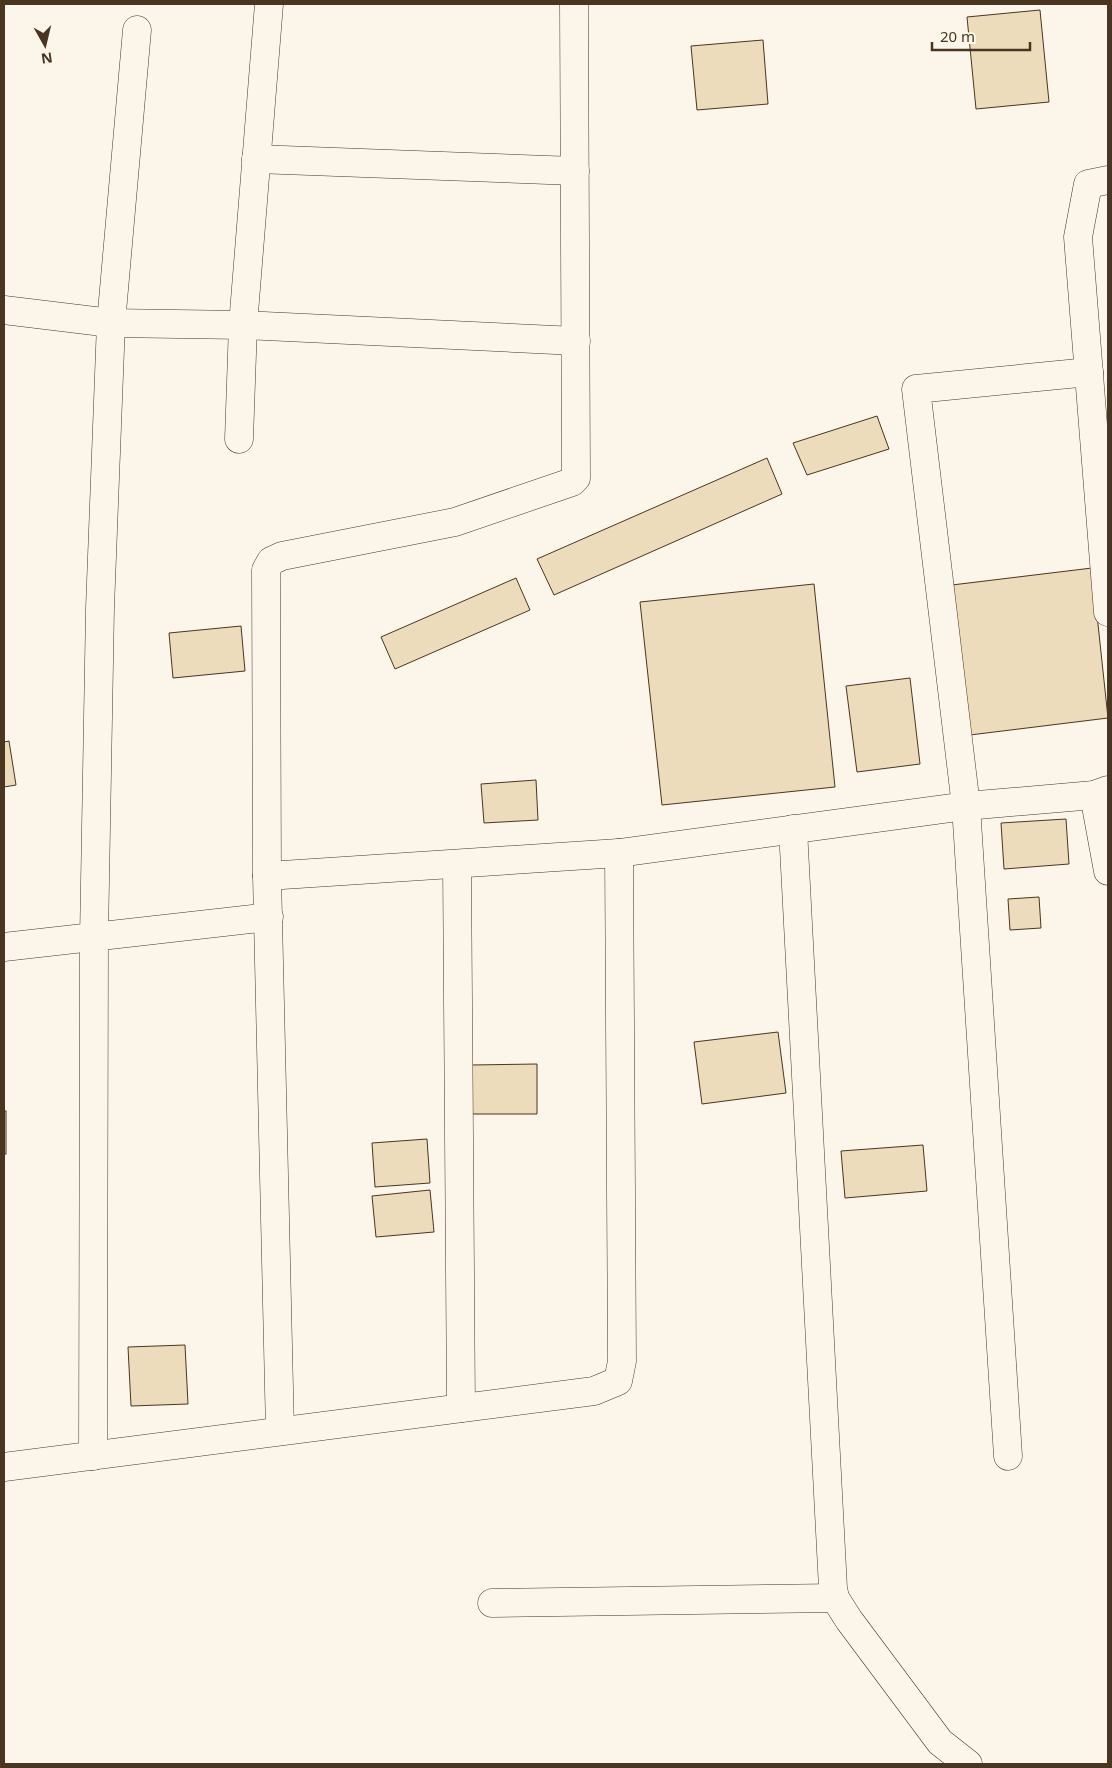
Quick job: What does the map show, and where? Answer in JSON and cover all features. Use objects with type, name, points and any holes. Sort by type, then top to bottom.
[{"type":"street","points":[[239,439],[243,325],[269,4]]},
{"type":"street","points":[[280,1431],[267,876],[266,570],[271,561],[282,556],[454,522],[572,482],[576,478],[574,4]]},
{"type":"street","points":[[93,1456],[94,937],[100,608],[111,323],[137,30]]},
{"type":"street","points":[[256,159],[575,171]]},
{"type":"street","points":[[1108,180],[1088,184],[1078,236],[1108,612]]},
{"type":"street","points":[[4,310],[111,323],[243,325],[576,341]]},
{"type":"street","points":[[1008,1456],[966,806],[916,390],[1089,372]]},
{"type":"street","points":[[267,876],[618,853],[966,806],[1101,793],[1108,871]]},
{"type":"street","points":[[793,829],[832,1568],[836,1598],[849,1620],[940,1742],[968,1764]]},
{"type":"street","points":[[4,1468],[594,1390],[618,1381],[622,1361],[618,853]]},
{"type":"street","points":[[457,864],[461,1408]]},
{"type":"street","points":[[4,947],[269,917]]},
{"type":"street","points":[[492,1603],[836,1598]]},
{"type":"building","points":[[1040,10],[1049,102],[976,109],[967,17]]},
{"type":"building","points":[[763,40],[768,104],[697,110],[691,46]]},
{"type":"building","points":[[877,416],[889,449],[807,475],[793,443]]},
{"type":"building","points":[[767,458],[782,494],[554,595],[537,559]]},
{"type":"building","points":[[1092,568],[1108,718],[970,735],[952,585]]},
{"type":"building","points":[[516,578],[530,610],[395,669],[381,637]]},
{"type":"building","points":[[814,584],[835,787],[662,805],[640,602]]},
{"type":"building","points":[[241,626],[245,671],[173,678],[169,633]]},
{"type":"building","points":[[910,678],[920,764],[857,772],[846,686]]},
{"type":"building","points":[[9,741],[16,785],[4,787],[4,742]]},
{"type":"building","points":[[536,780],[538,820],[484,823],[481,784]]},
{"type":"building","points":[[1066,819],[1069,864],[1004,869],[1001,823]]},
{"type":"building","points":[[1039,897],[1041,928],[1010,930],[1008,899]]},
{"type":"building","points":[[778,1032],[786,1093],[702,1104],[694,1042]]},
{"type":"building","points":[[537,1064],[537,1114],[471,1114],[471,1065]]},
{"type":"building","points":[[4,1111],[6,1111],[6,1154],[4,1154]]},
{"type":"building","points":[[427,1139],[430,1183],[375,1187],[372,1143]]},
{"type":"building","points":[[923,1145],[927,1191],[845,1198],[841,1151]]},
{"type":"building","points":[[430,1190],[434,1232],[376,1237],[372,1196]]},
{"type":"building","points":[[185,1345],[188,1404],[131,1406],[128,1347]]}]
